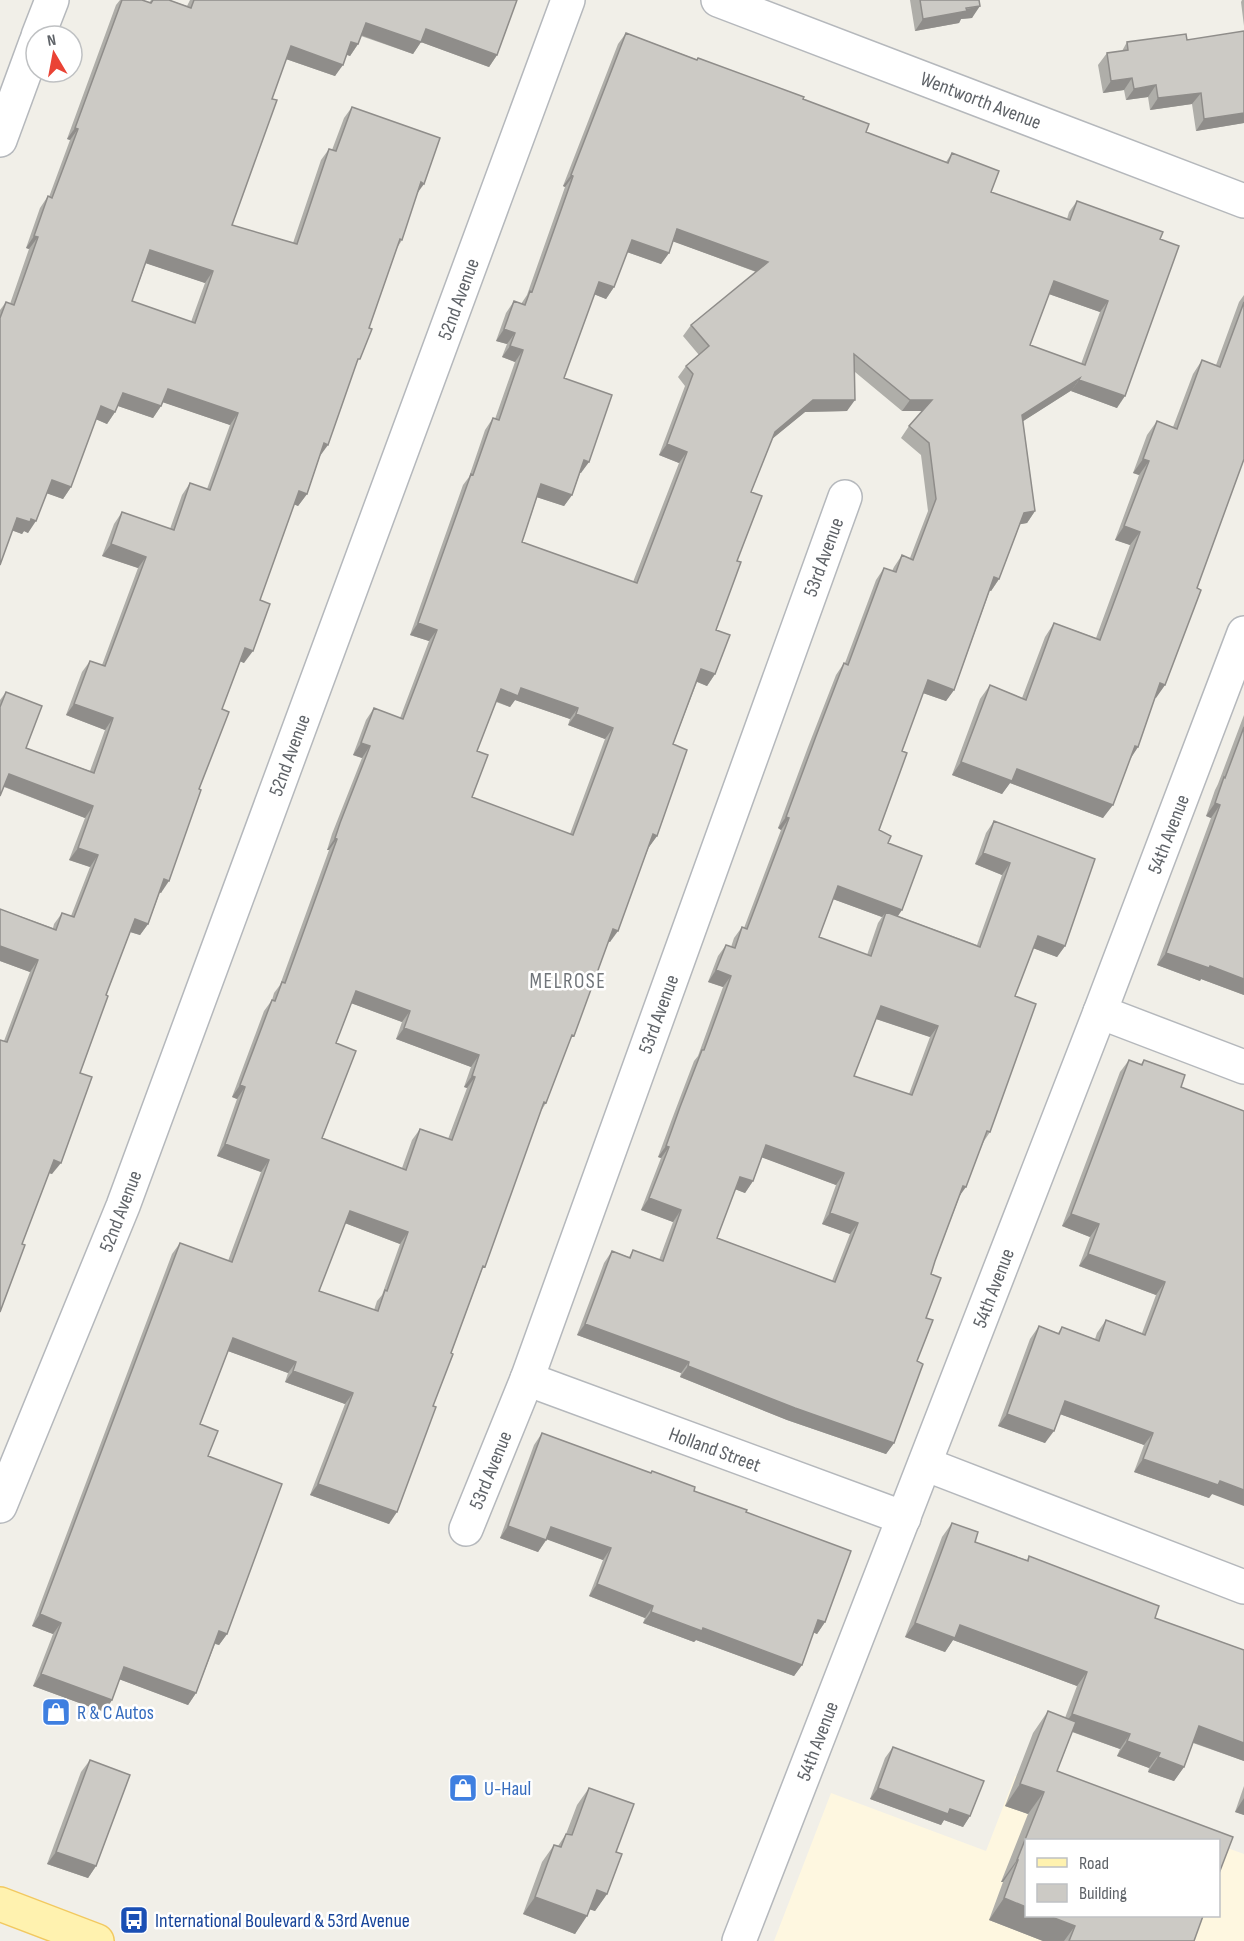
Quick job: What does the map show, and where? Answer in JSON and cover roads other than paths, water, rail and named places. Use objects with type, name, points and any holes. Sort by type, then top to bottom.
[{"type":"main road","points":[[0,1904],[96,1941]]},
{"type":"street","points":[[43,24],[52,0]]},
{"type":"street","name":"52nd Avenue","points":[[0,1506],[127,1195],[568,0]]},
{"type":"street","name":"Wentworth Avenue","points":[[718,0],[1244,201]]},
{"type":"street","points":[[0,140],[24,75]]},
{"type":"street","name":"53rd Avenue","points":[[466,1529],[527,1379],[845,497]]},
{"type":"street","name":"54th Avenue","points":[[739,1941],[1100,1012],[1243,636]]},
{"type":"street","points":[[1100,1012],[1244,1067]]},
{"type":"street","name":"Holland Street","points":[[527,1379],[904,1518]]},
{"type":"street","points":[[925,1464],[1244,1587]]},
{"type":"place","name":"R & C Autos","points":[[56,1712]]},
{"type":"place","name":"U-Haul","points":[[463,1788]]},
{"type":"place","name":"International Boulevard & 53rd Avenue","points":[[134,1920]]},
{"type":"district","name":"MELROSE","points":[[568,981]]}]
